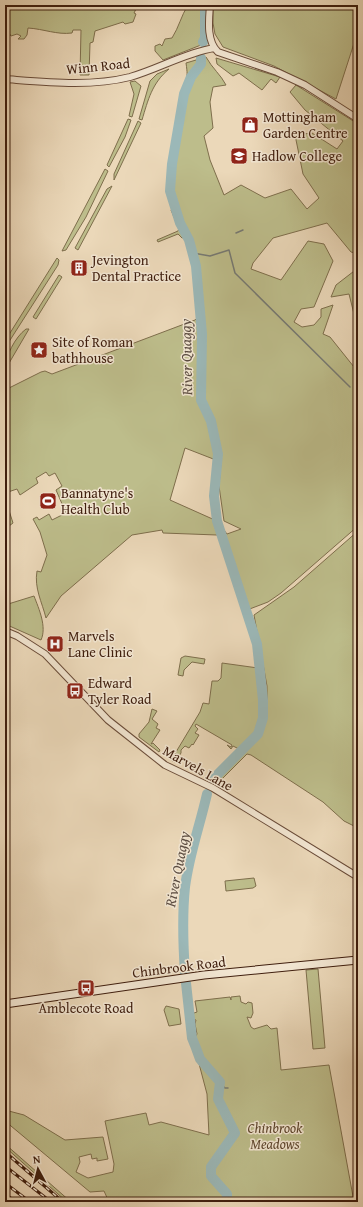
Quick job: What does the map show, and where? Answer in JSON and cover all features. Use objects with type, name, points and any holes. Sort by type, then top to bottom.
[{"type":"main road","name":"Chinbrook Road","points":[[5,1004],[204,975],[358,960]]},
{"type":"street","points":[[210,5],[210,34],[214,48],[222,54],[277,72],[305,85],[358,119]]},
{"type":"street","name":"Winn Road","points":[[5,79],[78,82],[118,79],[144,72],[214,48]]},
{"type":"street","name":"Marvels Lane","points":[[5,631],[17,636],[44,654],[108,720],[165,765],[213,788],[358,877]]},
{"type":"green space","points":[[5,5],[138,5],[134,13],[136,14],[133,22],[125,24],[123,22],[95,31],[93,42],[90,43],[89,75],[80,75],[81,30],[73,30],[72,33],[61,33],[28,28],[27,35],[24,39],[18,39],[21,36],[17,34],[11,36],[8,31],[6,32],[8,39],[5,40]]},
{"type":"green space","points":[[188,5],[206,5],[206,43],[163,60],[155,51],[155,46],[160,44],[162,46],[165,39],[172,38]]},
{"type":"green space","points":[[213,5],[358,5],[358,31],[336,99],[274,66],[223,47],[215,34],[213,23]]},
{"type":"green space","points":[[206,57],[226,85],[213,87],[210,102],[213,128],[204,136],[210,160],[224,195],[241,185],[265,198],[291,189],[307,209],[319,198],[303,174],[295,135],[312,133],[337,149],[343,141],[305,110],[290,92],[296,85],[358,124],[358,254],[351,252],[327,223],[273,238],[253,263],[251,269],[281,280],[308,241],[324,244],[333,261],[314,307],[301,309],[294,322],[302,327],[314,325],[321,317],[321,309],[333,305],[323,334],[330,337],[354,367],[358,342],[358,526],[281,593],[268,602],[247,610],[217,523],[217,535],[163,533],[162,530],[132,535],[61,596],[46,618],[37,589],[36,577],[37,571],[41,572],[47,555],[40,532],[33,519],[37,517],[39,520],[49,514],[52,520],[66,513],[56,490],[62,486],[55,473],[49,476],[46,472],[36,478],[38,483],[20,495],[17,489],[8,492],[5,498],[5,390],[41,372],[45,371],[52,374],[195,320],[198,317],[197,270],[185,237],[182,238],[178,234],[158,242],[157,240],[178,231],[179,229],[171,210],[175,207],[172,194],[171,166],[177,123],[187,77],[186,63]],"holes":[[[185,448],[221,462],[219,486],[224,521],[241,529],[227,534],[217,521],[170,500]]]},
{"type":"green space","points":[[216,58],[280,77],[276,83],[271,79],[262,90],[239,73],[233,76],[217,64]]},
{"type":"green space","points":[[169,69],[158,80],[149,99],[142,120],[139,119],[150,81],[157,74]]},
{"type":"green space","points":[[135,81],[141,86],[132,117],[129,116],[134,94],[130,82]]},
{"type":"green space","points":[[128,119],[131,120],[125,137],[109,167],[107,165]]},
{"type":"green space","points":[[138,121],[141,123],[114,180],[114,174]]},
{"type":"green space","points":[[105,169],[108,171],[86,217],[66,250],[62,251]]},
{"type":"green space","points":[[112,186],[78,250],[75,248],[107,189]]},
{"type":"green space","points":[[57,258],[59,260],[58,265],[5,348],[5,341]]},
{"type":"green space","points":[[358,268],[358,292],[354,295],[358,303],[358,330],[349,294],[331,297],[336,285]]},
{"type":"green space","points":[[59,275],[62,277],[36,319],[33,317]]},
{"type":"green space","points":[[26,329],[29,329],[5,370],[5,365],[11,348],[18,337]]},
{"type":"green space","points":[[5,498],[13,523],[9,526],[9,530],[5,532]]},
{"type":"green space","points":[[358,531],[358,828],[344,821],[323,802],[251,755],[247,754],[216,785],[213,782],[260,734],[265,718],[267,718],[267,686],[254,615],[294,587]]},
{"type":"green space","points":[[34,596],[43,624],[43,635],[41,640],[5,624],[5,605]]},
{"type":"green space","points":[[185,656],[205,659],[204,664],[192,662],[184,670],[183,676],[178,675],[181,658]]},
{"type":"green space","points":[[222,663],[258,668],[262,692],[263,711],[260,728],[257,734],[241,750],[233,746],[231,749],[227,745],[231,747],[232,745],[196,724],[195,726],[198,729],[195,733],[199,735],[193,745],[192,744],[189,748],[185,746],[181,750],[181,753],[175,762],[172,761],[200,712],[203,703],[209,704],[212,681],[218,681],[221,678]]},
{"type":"green space","points":[[152,709],[157,711],[152,719],[158,724],[156,728],[160,730],[151,744],[153,743],[160,750],[159,752],[139,737],[139,734],[149,722]]},
{"type":"green space","points":[[254,878],[256,886],[253,888],[226,891],[225,881]]},
{"type":"green space","points":[[318,969],[325,1048],[313,1049],[306,970]]},
{"type":"green space","name":"Chinbrook Meadows","points":[[240,996],[241,1002],[246,1004],[248,1002],[252,1003],[253,1013],[251,1018],[247,1017],[251,1027],[254,1029],[267,1025],[271,1029],[277,1028],[281,1070],[329,1065],[354,1202],[109,1202],[104,1191],[90,1192],[5,1121],[5,1110],[24,1115],[65,1140],[103,1137],[108,1159],[97,1161],[97,1158],[92,1159],[91,1154],[79,1157],[80,1162],[76,1172],[88,1178],[113,1172],[114,1164],[105,1121],[146,1113],[149,1125],[161,1122],[209,1135],[207,1094],[193,1041],[197,1034],[195,1024],[196,1020],[192,1019],[191,1014],[197,1012],[195,1001],[230,997],[231,1000],[231,997]]},
{"type":"green space","points":[[166,1006],[179,1009],[181,1024],[169,1026],[164,1010]]},
{"type":"green space","points":[[5,1144],[71,1202],[67,1202],[5,1147]]},
{"type":"waterway","name":"River Quaggy","points":[[203,42],[205,38],[205,5]]},
{"type":"waterway","name":"River Quaggy","points":[[201,58],[201,64],[191,77],[184,94],[172,164],[170,191],[180,223],[189,240],[196,266],[202,334],[201,400],[211,421],[218,454],[214,496],[217,521],[257,644],[263,700],[263,718],[258,734],[213,779]]},
{"type":"waterway","points":[[236,233],[243,230]]},
{"type":"waterway","points":[[193,253],[210,256],[229,250],[235,273],[350,387]]},
{"type":"waterway","name":"River Quaggy","points":[[261,682],[265,685]]},
{"type":"waterway","points":[[355,720],[358,713]]},
{"type":"waterway","name":"River Quaggy","points":[[185,973],[183,930],[185,887],[192,852],[207,794]]},
{"type":"waterway","name":"River Quaggy","points":[[186,983],[192,1038],[200,1059],[220,1082],[218,1099],[235,1133],[211,1167],[211,1176],[227,1194],[227,1202]]},
{"type":"waterway","points":[[220,1083],[225,1088],[228,1088]]},
{"type":"railway","points":[[5,1152],[63,1202]]},
{"type":"railway","points":[[5,1166],[51,1202]]},
{"type":"railway","points":[[5,1183],[30,1202]]},
{"type":"railway","points":[[5,1194],[16,1202]]},
{"type":"place","name":"Mottingham Garden Centre","points":[[250,125]]},
{"type":"place","name":"Hadlow College","points":[[239,156]]},
{"type":"place","name":"Jevington Dental Practice","points":[[79,268]]},
{"type":"place","name":"Site of Roman bathhouse","points":[[39,350]]},
{"type":"place","name":"Bannatyne's Health Club","points":[[48,501]]},
{"type":"place","name":"Marvels Lane Clinic","points":[[55,644]]},
{"type":"place","name":"Edward Tyler Road","points":[[75,691]]},
{"type":"place","name":"Amblecote Road","points":[[86,988]]}]
